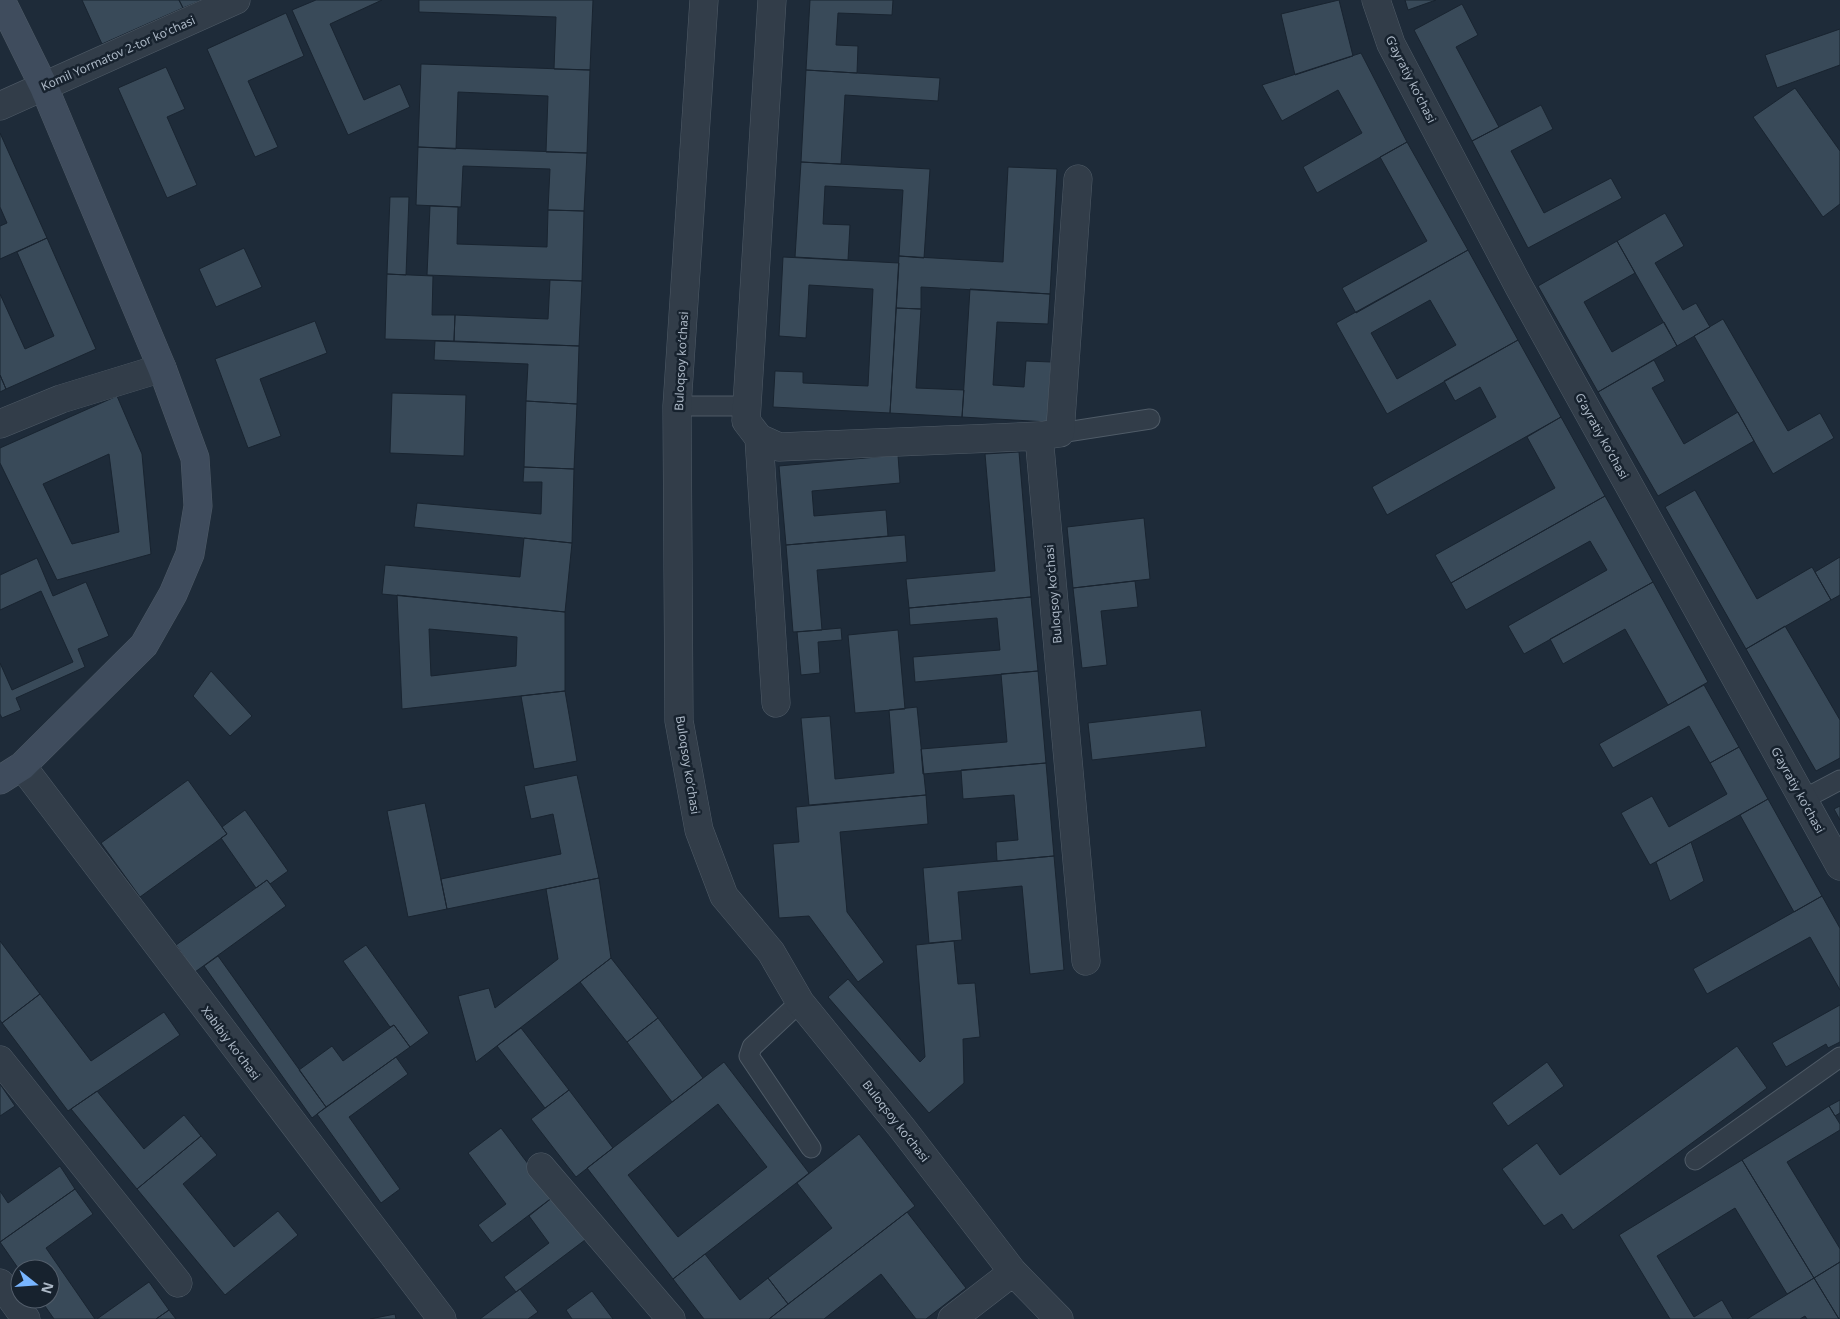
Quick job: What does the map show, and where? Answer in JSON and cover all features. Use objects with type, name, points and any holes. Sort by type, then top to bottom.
[{"type":"street","points":[[1,0],[44,87],[162,368],[195,458],[198,506],[190,554],[174,594],[144,645],[11,773]]},
{"type":"street","name":"Komil Yormatov 2-tor koʻchasi","points":[[0,106],[236,0]]},
{"type":"street","name":"Buloqsoy koʻchasi","points":[[704,0],[677,406],[679,721],[699,830],[724,896],[771,952],[800,1002],[902,1128],[1014,1272],[1059,1319]]},
{"type":"street","points":[[772,0],[746,421],[759,438],[779,447],[1049,434]]},
{"type":"street","name":"Gʻayratiy koʻchasi","points":[[1376,0],[1391,44],[1514,278],[1840,866]]},
{"type":"street","name":"Buloqsoy koʻchasi","points":[[1078,179],[1049,434],[1086,961]]},
{"type":"street","points":[[0,424],[62,399],[162,368]]},
{"type":"street","points":[[759,438],[776,703]]},
{"type":"street","name":"Xabibiy koʻchasi","points":[[11,773],[442,1319]]},
{"type":"street","points":[[0,1060],[178,1283]]},
{"type":"street","points":[[541,1167],[671,1319]]},
{"type":"street","points":[[952,1319],[1014,1272]]},
{"type":"street","points":[[0,1283],[26,1319]]},
{"type":"lane","points":[[677,406],[747,406]]},
{"type":"lane","points":[[1049,434],[1150,419]]},
{"type":"lane","points":[[1804,799],[1840,780]]},
{"type":"lane","points":[[800,1002],[752,1047],[748,1056],[810,1148]]},
{"type":"lane","points":[[1695,1160],[1840,1057]]},
{"type":"building","points":[[82,0],[179,0],[183,8],[102,44]]},
{"type":"building","points":[[179,0],[202,0],[183,8]]},
{"type":"building","points":[[316,0],[382,0],[330,24],[364,100],[400,84],[410,107],[348,135],[292,10]]},
{"type":"building","points":[[419,0],[593,0],[590,70],[554,69],[556,17],[419,12]]},
{"type":"building","points":[[810,0],[893,0],[892,15],[838,13],[836,45],[858,46],[857,73],[806,70]]},
{"type":"building","points":[[1339,0],[1353,56],[1295,75],[1281,14]]},
{"type":"building","points":[[1405,0],[1436,0],[1408,10]]},
{"type":"building","points":[[1462,4],[1478,35],[1456,47],[1499,127],[1472,141],[1414,30]]},
{"type":"building","points":[[286,13],[304,56],[248,81],[278,147],[255,157],[207,49]]},
{"type":"building","points":[[1840,29],[1840,65],[1777,88],[1765,55]]},
{"type":"building","points":[[1361,53],[1407,142],[1317,193],[1303,167],[1362,133],[1338,90],[1282,121],[1262,85]]},
{"type":"building","points":[[421,64],[590,70],[587,153],[546,152],[548,96],[458,92],[456,149],[418,147]]},
{"type":"building","points":[[166,67],[185,109],[167,117],[197,185],[167,198],[118,88]]},
{"type":"building","points":[[806,70],[940,78],[938,101],[845,95],[841,164],[801,162]]},
{"type":"building","points":[[1795,88],[1840,151],[1840,204],[1823,217],[1753,117]]},
{"type":"building","points":[[1541,105],[1553,129],[1511,151],[1544,213],[1611,178],[1622,198],[1528,248],[1472,141]]},
{"type":"building","points":[[0,133],[47,238],[0,259],[0,226],[7,223],[0,207]]},
{"type":"building","points":[[1407,142],[1468,250],[1356,313],[1342,288],[1427,241],[1380,157]]},
{"type":"building","points":[[418,147],[587,153],[584,211],[548,210],[550,169],[463,166],[461,207],[416,205]]},
{"type":"building","points":[[801,162],[930,169],[924,258],[899,256],[903,190],[825,186],[823,224],[850,225],[848,260],[795,257]]},
{"type":"building","points":[[1008,167],[1057,169],[1050,294],[921,287],[921,309],[896,308],[899,256],[1003,262]]},
{"type":"building","points":[[390,197],[409,197],[406,275],[387,274]]},
{"type":"building","points":[[430,206],[458,207],[457,244],[547,247],[548,210],[584,211],[582,281],[427,275]]},
{"type":"building","points":[[1665,213],[1684,246],[1655,263],[1683,310],[1696,303],[1710,327],[1677,346],[1617,241]]},
{"type":"building","points":[[47,238],[96,349],[6,389],[0,375],[0,294],[25,349],[54,336],[17,252]]},
{"type":"building","points":[[1617,241],[1635,273],[1584,302],[1612,352],[1664,322],[1677,346],[1598,392],[1538,286]]},
{"type":"building","points":[[244,248],[262,287],[216,307],[199,269]]},
{"type":"building","points":[[1468,250],[1518,340],[1387,414],[1336,323]],"holes":[[[1430,300],[1456,345],[1397,379],[1371,333]]]},
{"type":"building","points":[[783,257],[899,263],[890,413],[773,407],[775,371],[803,372],[803,383],[868,386],[873,289],[809,285],[806,338],[779,336]]},
{"type":"building","points":[[387,274],[433,276],[432,315],[455,315],[454,341],[385,339]]},
{"type":"building","points":[[550,280],[582,281],[579,346],[454,341],[455,315],[548,319]]},
{"type":"building","points":[[970,289],[1050,294],[1048,324],[997,322],[993,385],[1024,387],[1026,361],[1051,362],[1048,422],[962,417]]},
{"type":"building","points":[[896,308],[921,309],[916,388],[964,390],[962,417],[890,413]]},
{"type":"building","points":[[1723,319],[1788,431],[1820,413],[1834,438],[1773,474],[1694,336]]},
{"type":"building","points":[[315,321],[327,353],[260,379],[281,436],[248,448],[215,359]]},
{"type":"building","points":[[1518,340],[1561,417],[1387,515],[1372,487],[1496,417],[1480,387],[1455,401],[1444,381]]},
{"type":"building","points":[[435,341],[579,346],[577,404],[526,401],[528,364],[434,360]]},
{"type":"building","points":[[1654,360],[1665,381],[1652,388],[1684,444],[1738,412],[1754,441],[1658,496],[1598,392]]},
{"type":"building","points":[[0,375],[6,389],[0,392]]},
{"type":"building","points":[[392,393],[466,395],[464,456],[390,453]]},
{"type":"building","points":[[117,396],[142,454],[151,554],[57,580],[0,463],[0,448]],"holes":[[[109,454],[119,532],[72,544],[43,484]]]},
{"type":"building","points":[[526,401],[577,404],[574,469],[524,467]]},
{"type":"building","points":[[1561,417],[1605,496],[1451,583],[1435,555],[1555,488],[1527,437]]},
{"type":"building","points":[[1019,452],[1031,597],[909,608],[906,579],[995,571],[985,454]]},
{"type":"building","points":[[898,455],[900,483],[812,491],[814,516],[886,510],[888,536],[786,545],[779,466]]},
{"type":"building","points":[[524,467],[574,469],[572,543],[414,527],[417,503],[541,514],[542,482],[523,482]]},
{"type":"building","points":[[1695,490],[1757,599],[1812,567],[1831,600],[1746,649],[1665,507]]},
{"type":"building","points":[[1605,496],[1653,582],[1524,654],[1508,626],[1607,570],[1590,541],[1466,610],[1451,583]]},
{"type":"building","points":[[1144,518],[1150,579],[1073,588],[1067,527]]},
{"type":"building","points":[[905,535],[907,562],[817,570],[822,630],[793,632],[786,545]]},
{"type":"building","points":[[524,538],[572,543],[565,612],[382,594],[385,565],[520,577]]},
{"type":"building","points":[[1840,557],[1840,595],[1831,600],[1815,572]]},
{"type":"building","points":[[37,558],[53,596],[86,582],[109,636],[78,649],[85,667],[16,698],[21,710],[2,718],[0,714],[0,663],[12,690],[73,662],[41,591],[0,610],[0,575]]},
{"type":"building","points":[[1135,581],[1138,607],[1101,611],[1107,665],[1082,668],[1073,588]]},
{"type":"building","points":[[1653,582],[1708,682],[1668,705],[1625,629],[1563,664],[1550,639]]},
{"type":"building","points":[[397,595],[565,612],[565,691],[402,709]],"holes":[[[429,629],[517,637],[516,666],[431,676]]]},
{"type":"building","points":[[1031,597],[1038,671],[915,682],[913,657],[1000,650],[997,618],[910,625],[909,608]]},
{"type":"building","points":[[1785,626],[1840,720],[1840,758],[1816,771],[1746,649]]},
{"type":"building","points":[[841,628],[842,640],[818,642],[820,673],[801,675],[797,632]]},
{"type":"building","points":[[898,630],[905,709],[855,713],[848,635]]},
{"type":"building","points":[[211,671],[252,716],[230,736],[193,696]]},
{"type":"building","points":[[1038,671],[1046,763],[923,774],[921,749],[1007,742],[1001,674]]},
{"type":"building","points":[[1704,685],[1739,747],[1710,763],[1689,726],[1613,768],[1599,744]]},
{"type":"building","points":[[565,691],[577,761],[534,769],[521,696]]},
{"type":"building","points":[[917,707],[926,795],[809,805],[801,718],[830,716],[835,779],[894,773],[889,710]]},
{"type":"building","points":[[1201,710],[1206,747],[1092,760],[1088,723]]},
{"type":"building","points":[[1739,747],[1768,799],[1650,865],[1621,813],[1652,796],[1669,827],[1727,794],[1710,763]]},
{"type":"building","points":[[1046,763],[1054,856],[997,861],[996,842],[1018,840],[1014,795],[963,799],[961,770]]},
{"type":"building","points":[[577,775],[599,878],[447,909],[441,879],[561,854],[553,814],[531,819],[524,786]]},
{"type":"building","points":[[188,780],[227,834],[140,897],[101,843]]},
{"type":"building","points":[[926,795],[928,824],[840,832],[847,912],[884,962],[858,982],[809,916],[779,918],[773,844],[799,842],[796,807]]},
{"type":"building","points":[[1768,799],[1822,896],[1794,912],[1740,815]]},
{"type":"building","points":[[425,803],[447,909],[408,917],[387,811]]},
{"type":"building","points":[[1840,806],[1840,820],[1834,809]]},
{"type":"building","points":[[245,810],[288,871],[270,884],[267,880],[256,888],[221,838],[227,834],[222,827]]},
{"type":"building","points":[[1691,842],[1704,881],[1670,901],[1656,862]]},
{"type":"building","points":[[1054,856],[1064,970],[1030,974],[1022,886],[958,892],[962,940],[929,943],[923,868]]},
{"type":"building","points":[[599,878],[611,958],[476,1062],[458,996],[489,988],[495,1008],[558,959],[546,889]]},
{"type":"building","points":[[267,880],[286,906],[195,972],[176,945]]},
{"type":"building","points":[[1822,896],[1840,928],[1840,990],[1810,937],[1707,994],[1693,969]]},
{"type":"building","points":[[0,941],[40,994],[2,1023],[0,1020]]},
{"type":"building","points":[[954,941],[958,984],[975,983],[980,1037],[963,1039],[964,1083],[929,1113],[828,997],[848,979],[920,1062],[925,1057],[916,945]]},
{"type":"building","points":[[366,945],[429,1033],[410,1047],[394,1025],[390,1027],[343,961]]},
{"type":"building","points":[[218,956],[326,1107],[312,1118],[204,966]]},
{"type":"building","points":[[611,958],[658,1018],[627,1042],[580,982]]},
{"type":"building","points":[[40,994],[91,1061],[164,1012],[180,1035],[68,1111],[2,1023]]},
{"type":"building","points":[[1840,1005],[1840,1042],[1828,1048],[1826,1044],[1786,1067],[1772,1043]]},
{"type":"building","points":[[658,1018],[703,1078],[672,1102],[627,1042]]},
{"type":"building","points":[[394,1025],[410,1047],[326,1107],[299,1070],[332,1046],[343,1061]]},
{"type":"building","points":[[521,1028],[569,1090],[545,1108],[497,1046]]},
{"type":"building","points":[[1737,1046],[1767,1088],[1573,1230],[1562,1214],[1544,1226],[1502,1169],[1537,1143],[1560,1175]]},
{"type":"building","points":[[396,1057],[408,1074],[349,1117],[400,1189],[381,1203],[317,1114]]},
{"type":"building","points":[[724,1062],[809,1173],[673,1279],[587,1168]],"holes":[[[718,1104],[767,1167],[678,1237],[628,1175]]]},
{"type":"building","points":[[1547,1062],[1564,1086],[1508,1126],[1492,1103]]},
{"type":"building","points":[[0,1084],[15,1106],[0,1116]]},
{"type":"building","points":[[569,1090],[613,1148],[576,1177],[531,1119]]},
{"type":"building","points":[[97,1091],[144,1149],[184,1115],[201,1136],[137,1189],[71,1109]]},
{"type":"building","points":[[1840,1100],[1840,1113],[1835,1116],[1829,1106]]},
{"type":"building","points":[[1829,1106],[1840,1124],[1840,1130],[1787,1162],[1840,1249],[1840,1262],[1814,1278],[1742,1160]]},
{"type":"building","points":[[501,1128],[553,1197],[492,1243],[478,1225],[506,1204],[468,1153]]},
{"type":"building","points":[[859,1134],[915,1206],[788,1304],[768,1278],[832,1228],[797,1183]]},
{"type":"building","points":[[201,1136],[217,1155],[183,1184],[234,1247],[278,1211],[298,1235],[225,1295],[137,1189]]},
{"type":"building","points":[[1742,1160],[1814,1278],[1787,1294],[1735,1208],[1657,1256],[1694,1317],[1722,1300],[1733,1319],[1670,1319],[1619,1235]]},
{"type":"building","points":[[60,1166],[75,1189],[0,1242],[0,1191],[8,1203]]},
{"type":"building","points":[[75,1189],[93,1214],[46,1248],[54,1259],[12,1259],[0,1242]]},
{"type":"building","points":[[553,1197],[585,1240],[516,1292],[504,1277],[549,1243],[529,1216]]},
{"type":"building","points":[[907,1212],[966,1288],[926,1319],[916,1319],[881,1274],[824,1319],[769,1319]]},
{"type":"building","points":[[705,1254],[740,1300],[768,1278],[788,1304],[769,1319],[704,1319],[673,1279]]},
{"type":"building","points":[[1840,1262],[1840,1319],[1839,1319],[1814,1278]]},
{"type":"building","points":[[60,1268],[95,1319],[54,1319],[47,1309],[60,1309]]},
{"type":"building","points":[[1814,1278],[1839,1319],[1807,1319],[1805,1316],[1800,1319],[1747,1319]]},
{"type":"building","points":[[149,1282],[169,1310],[156,1319],[97,1319]]},
{"type":"building","points":[[520,1289],[538,1312],[528,1319],[480,1319]]},
{"type":"building","points":[[592,1291],[613,1319],[572,1319],[566,1310]]},
{"type":"building","points":[[169,1310],[176,1319],[156,1319]]},
{"type":"building","points":[[395,1314],[396,1319],[370,1319]]}]
